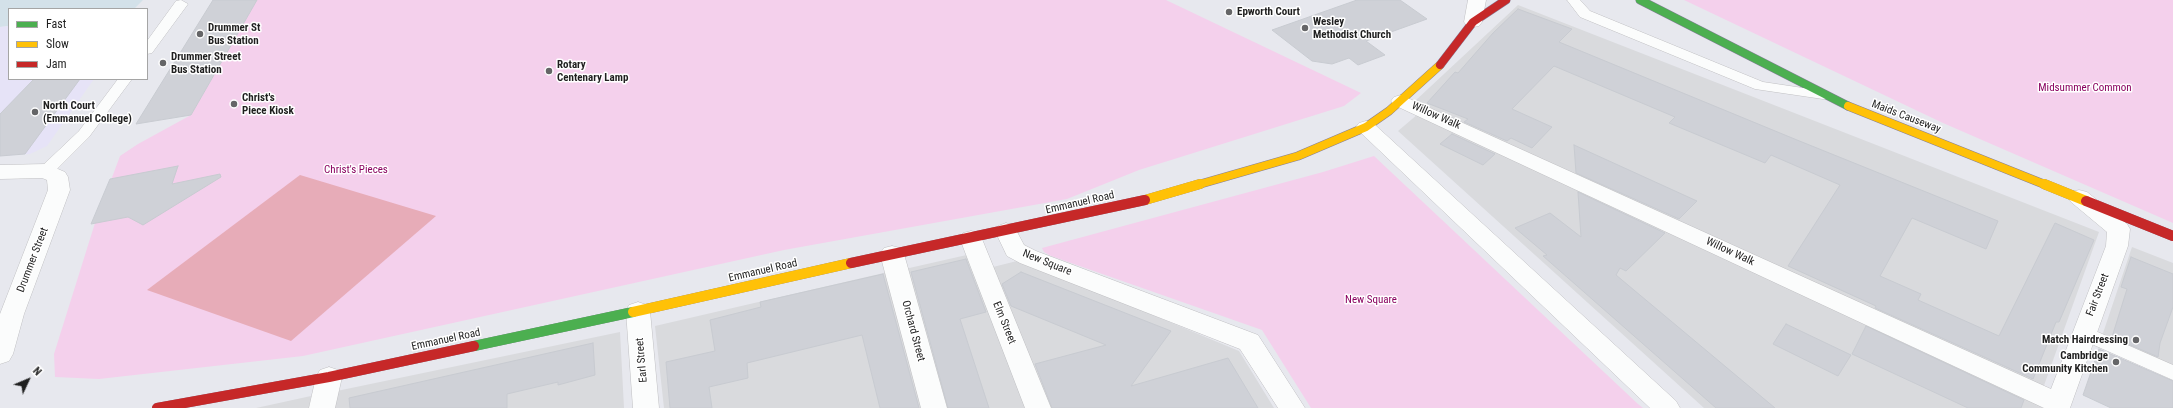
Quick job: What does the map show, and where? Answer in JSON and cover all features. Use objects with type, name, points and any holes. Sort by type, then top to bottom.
[{"type":"street","points":[[1473,22],[1477,0]]},
{"type":"street","points":[[1473,22],[1506,0]]},
{"type":"street","name":"Maids Causeway","points":[[1640,0],[1823,95],[1863,113],[2079,197],[2173,236]]},
{"type":"street","name":"Emmanuel Road","points":[[157,408],[329,377],[638,311],[892,254],[971,239],[1137,202],[1298,156],[1366,127],[1401,100],[1444,62],[1473,22]]},
{"type":"street","name":"Willow Walk","points":[[1401,100],[2058,405]]},
{"type":"street","points":[[1366,127],[1667,408]]},
{"type":"street","points":[[0,172],[46,171]]},
{"type":"street","name":"Drummer Street","points":[[0,354],[12,314],[59,190],[57,177],[46,171]]},
{"type":"street","name":"Fair Street","points":[[2058,405],[2117,246],[2119,229],[2079,197]]},
{"type":"street","name":"New Square","points":[[1006,231],[1015,250],[1028,257],[1249,342],[1292,408]]},
{"type":"street","name":"Elm Street","points":[[971,239],[1038,408]]},
{"type":"street","name":"Orchard Street","points":[[892,254],[934,408]]},
{"type":"street","name":"Earl Street","points":[[638,311],[646,408]]},
{"type":"street","points":[[322,408],[329,377]]},
{"type":"lane","points":[[1574,0],[1585,14],[1760,86],[1823,95]]},
{"type":"lane","points":[[148,49],[181,4]]},
{"type":"lane","points":[[46,171],[84,134],[124,80]]},
{"type":"lane","points":[[2084,333],[2173,373]]},
{"type":"shaded area","points":[[0,0],[143,0],[135,8],[8,8],[8,26],[0,27]]},
{"type":"shaded area","points":[[1518,5],[2099,232],[2042,391],[1415,101]]},
{"type":"shaded area","name":"North Court (Emmanuel College)","points":[[8,26],[8,80],[93,80],[47,146],[30,154],[0,156],[0,27]]},
{"type":"shaded area","points":[[1418,114],[2043,401],[2042,408],[1704,408],[1398,131]]},
{"type":"shaded area","points":[[300,175],[436,216],[291,341],[147,290]]},
{"type":"shaded area","points":[[2132,247],[2173,263],[2173,369],[2101,339]]},
{"type":"shaded area","points":[[971,254],[1030,408],[946,408],[905,269]]},
{"type":"shaded area","points":[[1021,260],[1239,351],[1274,408],[1045,408],[989,268]]},
{"type":"shaded area","points":[[888,272],[925,408],[664,408],[655,326]]},
{"type":"shaded area","points":[[620,332],[624,408],[329,408],[332,392]]},
{"type":"shaded area","points":[[311,396],[309,408],[256,408]]},
{"type":"green space","name":"Christ's Pieces","points":[[257,0],[1166,0],[1361,93],[1344,106],[1139,170],[1067,199],[784,250],[303,356],[99,379],[55,377],[54,354],[95,223],[120,156],[138,144],[191,115]]},
{"type":"green space","name":"Midsummer Common","points":[[1684,0],[2173,0],[2173,223],[1943,123]]},
{"type":"green space","name":"New Square","points":[[1374,156],[1643,408],[1311,408],[1262,330],[1051,256],[1044,252],[1042,248],[1323,172]]},
{"type":"building","points":[[213,0],[257,0],[191,115],[136,124]]},
{"type":"building","name":"Wesley Methodist Church","points":[[1357,0],[1400,0],[1427,19],[1366,41],[1385,55],[1358,65],[1349,58],[1332,64],[1312,61],[1272,30]]},
{"type":"building","points":[[1518,9],[1572,29],[1559,42],[1998,221],[1986,249],[1912,218],[1880,276],[1921,294],[1918,300],[1999,336],[2055,223],[2094,240],[2059,322],[2056,322],[2033,379],[1875,308],[1876,306],[1788,266],[1840,185],[1771,155],[1765,163],[1669,123],[1675,117],[1554,66],[1512,109],[1552,127],[1532,148],[1511,138],[1507,141],[1464,122],[1468,119],[1427,103],[1455,72],[1458,73],[1493,33]]},
{"type":"building","name":"North Court (Emmanuel College)","points":[[33,80],[79,80],[25,154],[0,156],[0,114]]},
{"type":"building","points":[[1452,134],[1495,154],[1483,165],[1440,144]]},
{"type":"building","points":[[1574,145],[1697,201],[1679,219],[1576,173]]},
{"type":"building","points":[[178,166],[172,184],[220,174],[221,177],[143,225],[128,217],[91,224],[110,179]]},
{"type":"building","points":[[1578,192],[1665,233],[1626,271],[1620,268],[1616,275],[1775,408],[1716,408],[1543,256],[1547,255],[1515,228],[1550,213],[1581,237]]},
{"type":"building","points":[[2131,257],[2173,274],[2173,307],[2160,343],[2158,357],[2112,337],[2127,289],[2121,287]]},
{"type":"building","points":[[966,259],[986,312],[960,319],[989,408],[948,408],[911,272]]},
{"type":"building","points":[[1021,272],[1171,331],[1131,386],[1228,358],[1258,408],[1052,408],[1035,364],[1106,345],[1011,306],[1002,284]]},
{"type":"building","points":[[883,274],[919,408],[880,408],[862,335],[747,363],[748,378],[709,387],[712,408],[670,408],[666,362],[715,351],[710,320],[761,307],[760,302]]},
{"type":"building","points":[[1786,324],[1851,355],[1838,376],[1773,344]]},
{"type":"building","points":[[1866,326],[2024,400],[2021,408],[1968,408],[1852,354]]},
{"type":"building","points":[[593,343],[595,375],[558,385],[558,382],[507,394],[507,408],[350,408],[349,398]]},
{"type":"building","name":"Cambridge Community Kitchen","points":[[2099,349],[2173,381],[2173,408],[2111,408],[2083,395]]},
{"type":"traffic: fast","points":[[1640,0],[1848,106]]},
{"type":"traffic: fast","points":[[474,346],[633,312]]},
{"type":"traffic: slow","points":[[1145,200],[1298,156],[1366,127],[1389,111],[1440,65]]},
{"type":"traffic: slow","points":[[1848,106],[2086,201]]},
{"type":"traffic: slow","points":[[633,312],[851,263]]},
{"type":"traffic: jam","points":[[1440,65],[1473,22],[1506,0]]},
{"type":"traffic: jam","points":[[851,263],[1145,200]]},
{"type":"traffic: jam","points":[[2086,201],[2173,236]]},
{"type":"traffic: jam","points":[[157,408],[329,377],[474,346]]},
{"type":"place","name":"Epworth Court","points":[[1229,12]]},
{"type":"place","name":"Wesley Methodist Church","points":[[1305,28]]},
{"type":"place","name":"Drummer St Bus Station","points":[[200,34]]},
{"type":"place","name":"Drummer Street Bus Station","points":[[163,63]]},
{"type":"place","name":"Rotary Centenary Lamp","points":[[549,71]]},
{"type":"place","name":"Christ's Piece Kiosk","points":[[234,104]]},
{"type":"place","name":"North Court (Emmanuel College)","points":[[35,112]]},
{"type":"place","name":"Match Hairdressing","points":[[2136,340]]},
{"type":"place","name":"Cambridge Community Kitchen","points":[[2116,362]]}]
